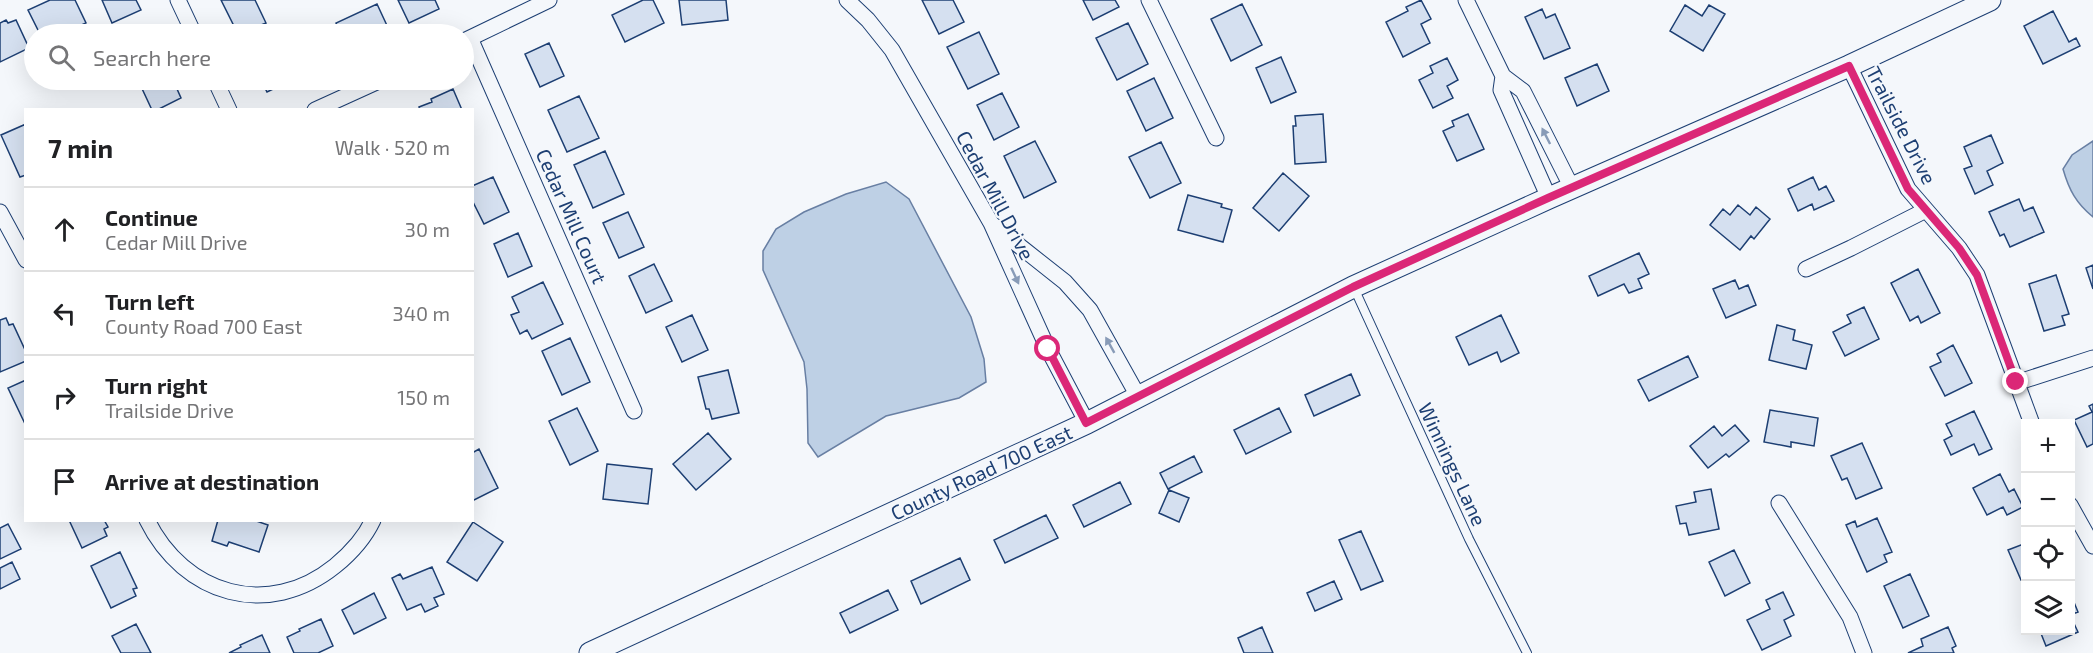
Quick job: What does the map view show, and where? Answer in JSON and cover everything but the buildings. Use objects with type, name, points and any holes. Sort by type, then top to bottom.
[{"type":"main road","name":"County Road 700 East","points":[[590,653],[1086,423],[1353,287],[1548,198],[1849,66],[1990,0]]},
{"type":"street","points":[[178,0],[189,24]]},
{"type":"street","points":[[474,36],[549,0]]},
{"type":"street","points":[[1149,0],[1216,138]]},
{"type":"street","points":[[1466,0],[1503,76],[1523,91],[1572,188]]},
{"type":"street","name":"Cedar Mill Drive","points":[[853,2],[892,50],[991,223],[1048,349],[1086,423]]},
{"type":"street","name":"Cedar Mill Court","points":[[474,55],[634,411]]},
{"type":"street","name":"Trailside Drive","points":[[1849,66],[1908,189],[1959,248],[1977,275],[2030,419]]},
{"type":"street","points":[[1503,76],[1501,90],[1548,198]]},
{"type":"street","points":[[220,90],[228,108]]},
{"type":"street","points":[[319,108],[359,90]]},
{"type":"street","points":[[1806,269],[1851,249],[1926,210]]},
{"type":"street","points":[[0,212],[24,256]]},
{"type":"street","points":[[991,223],[1065,282],[1090,310],[1138,396]]},
{"type":"street","points":[[2016,382],[2093,358]]},
{"type":"street","points":[[1779,503],[1850,617],[1864,653]]},
{"type":"street","points":[[2075,514],[2093,546]]},
{"type":"street","points":[[148,522],[158,541],[171,558],[187,572],[205,583],[225,590],[256,594],[287,591],[325,574],[355,548],[371,522]]},
{"type":"lane","name":"Winnings Lane","points":[[1353,287],[1469,539],[1527,653]]},
{"type":"water","points":[[2093,141],[2093,217],[2074,196],[2063,169],[2072,155]]},
{"type":"water","points":[[886,182],[909,199],[971,317],[984,359],[986,382],[959,398],[886,416],[818,457],[808,443],[804,362],[763,270],[763,251],[776,229],[804,212],[846,194]]},
{"type":"route","points":[[1048,349],[1086,423],[1353,287],[1548,198],[1849,66],[1908,189],[1959,248],[1977,275],[2016,382]]}]
